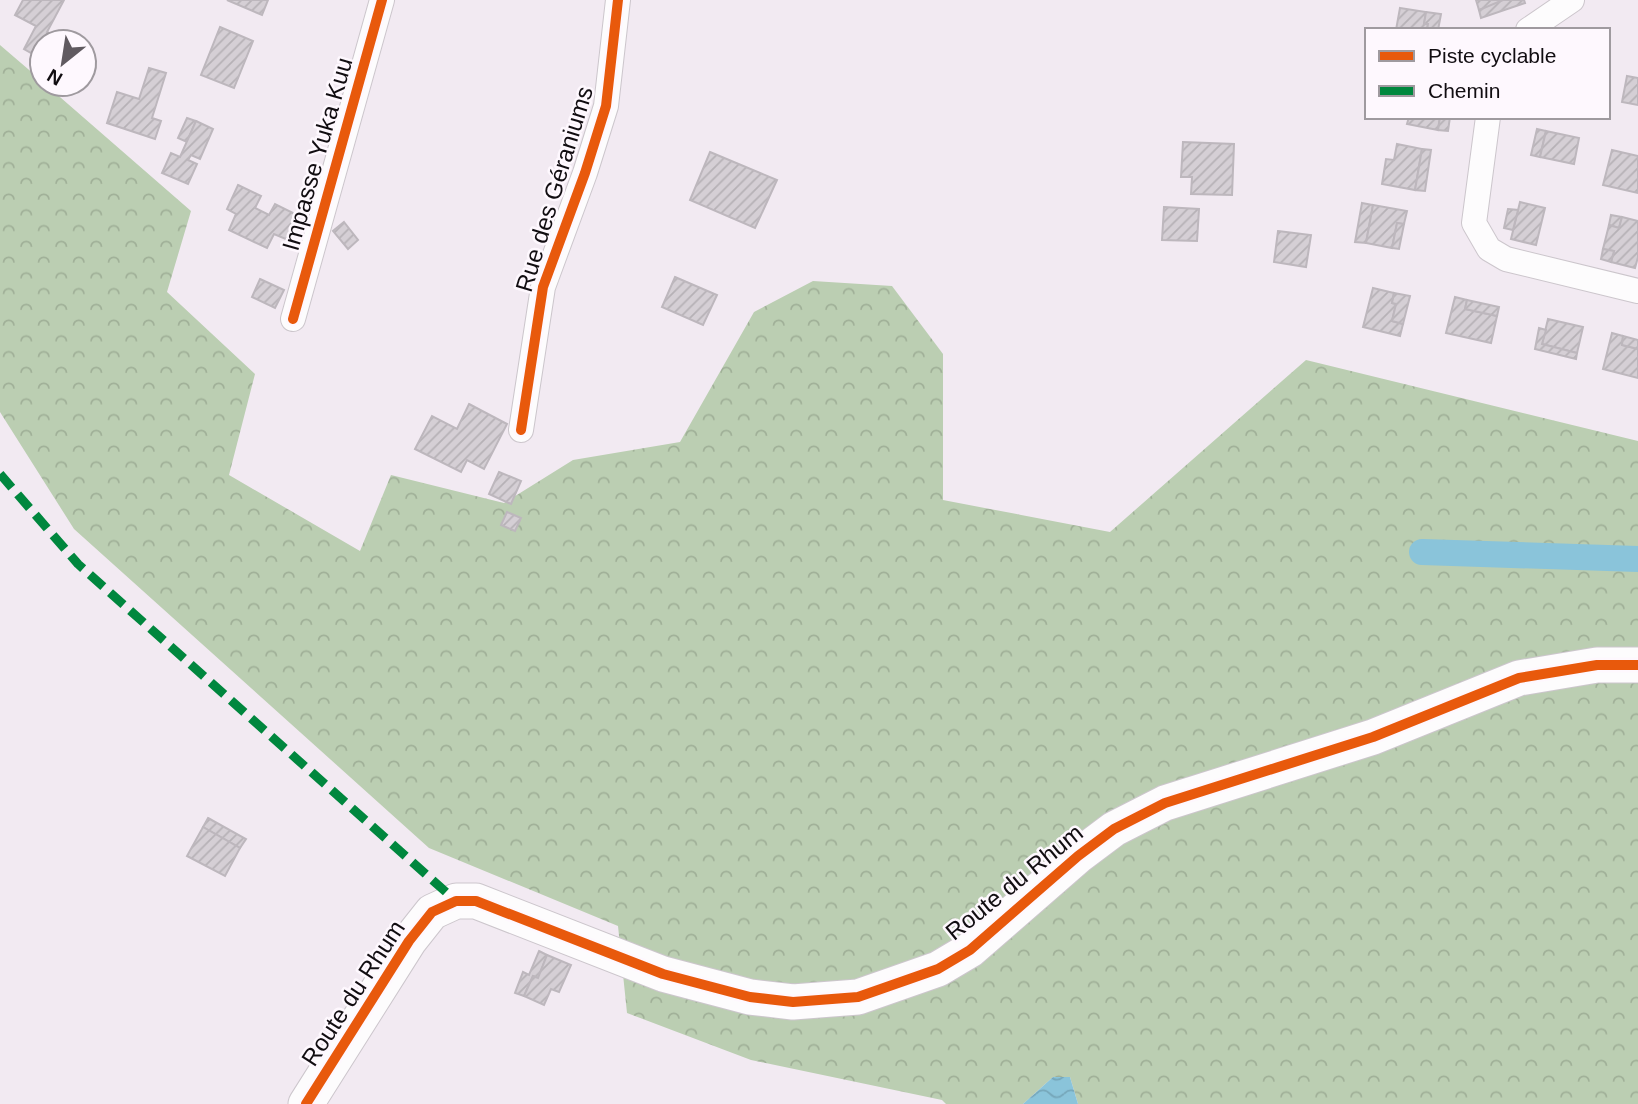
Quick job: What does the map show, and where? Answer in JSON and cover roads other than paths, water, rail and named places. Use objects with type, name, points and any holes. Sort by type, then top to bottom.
[{"type":"street","name":"Impasse Yuka Kuu","points":[[293,319],[382,0]]},
{"type":"street","name":"Rue des Géraniums","points":[[522,430],[543,287],[585,173],[606,106],[618,0]]},
{"type":"street","points":[[1531,28],[1572,0]]},
{"type":"street","points":[[1488,119],[1474,223],[1489,249],[1506,259],[1638,291]]},
{"type":"street","name":"Route du Rhum","points":[[306,1104],[409,941],[432,912],[456,901],[476,901],[663,974],[750,997],[793,1002],[858,997],[938,969],[970,950],[1078,856],[1114,829],[1165,803],[1373,737],[1519,678],[1597,665],[1638,665]]},
{"type":"water","points":[[1053,1077],[1070,1077],[1078,1104],[1023,1104]]},
{"type":"waterway","points":[[1422,552],[1638,559]]}]
